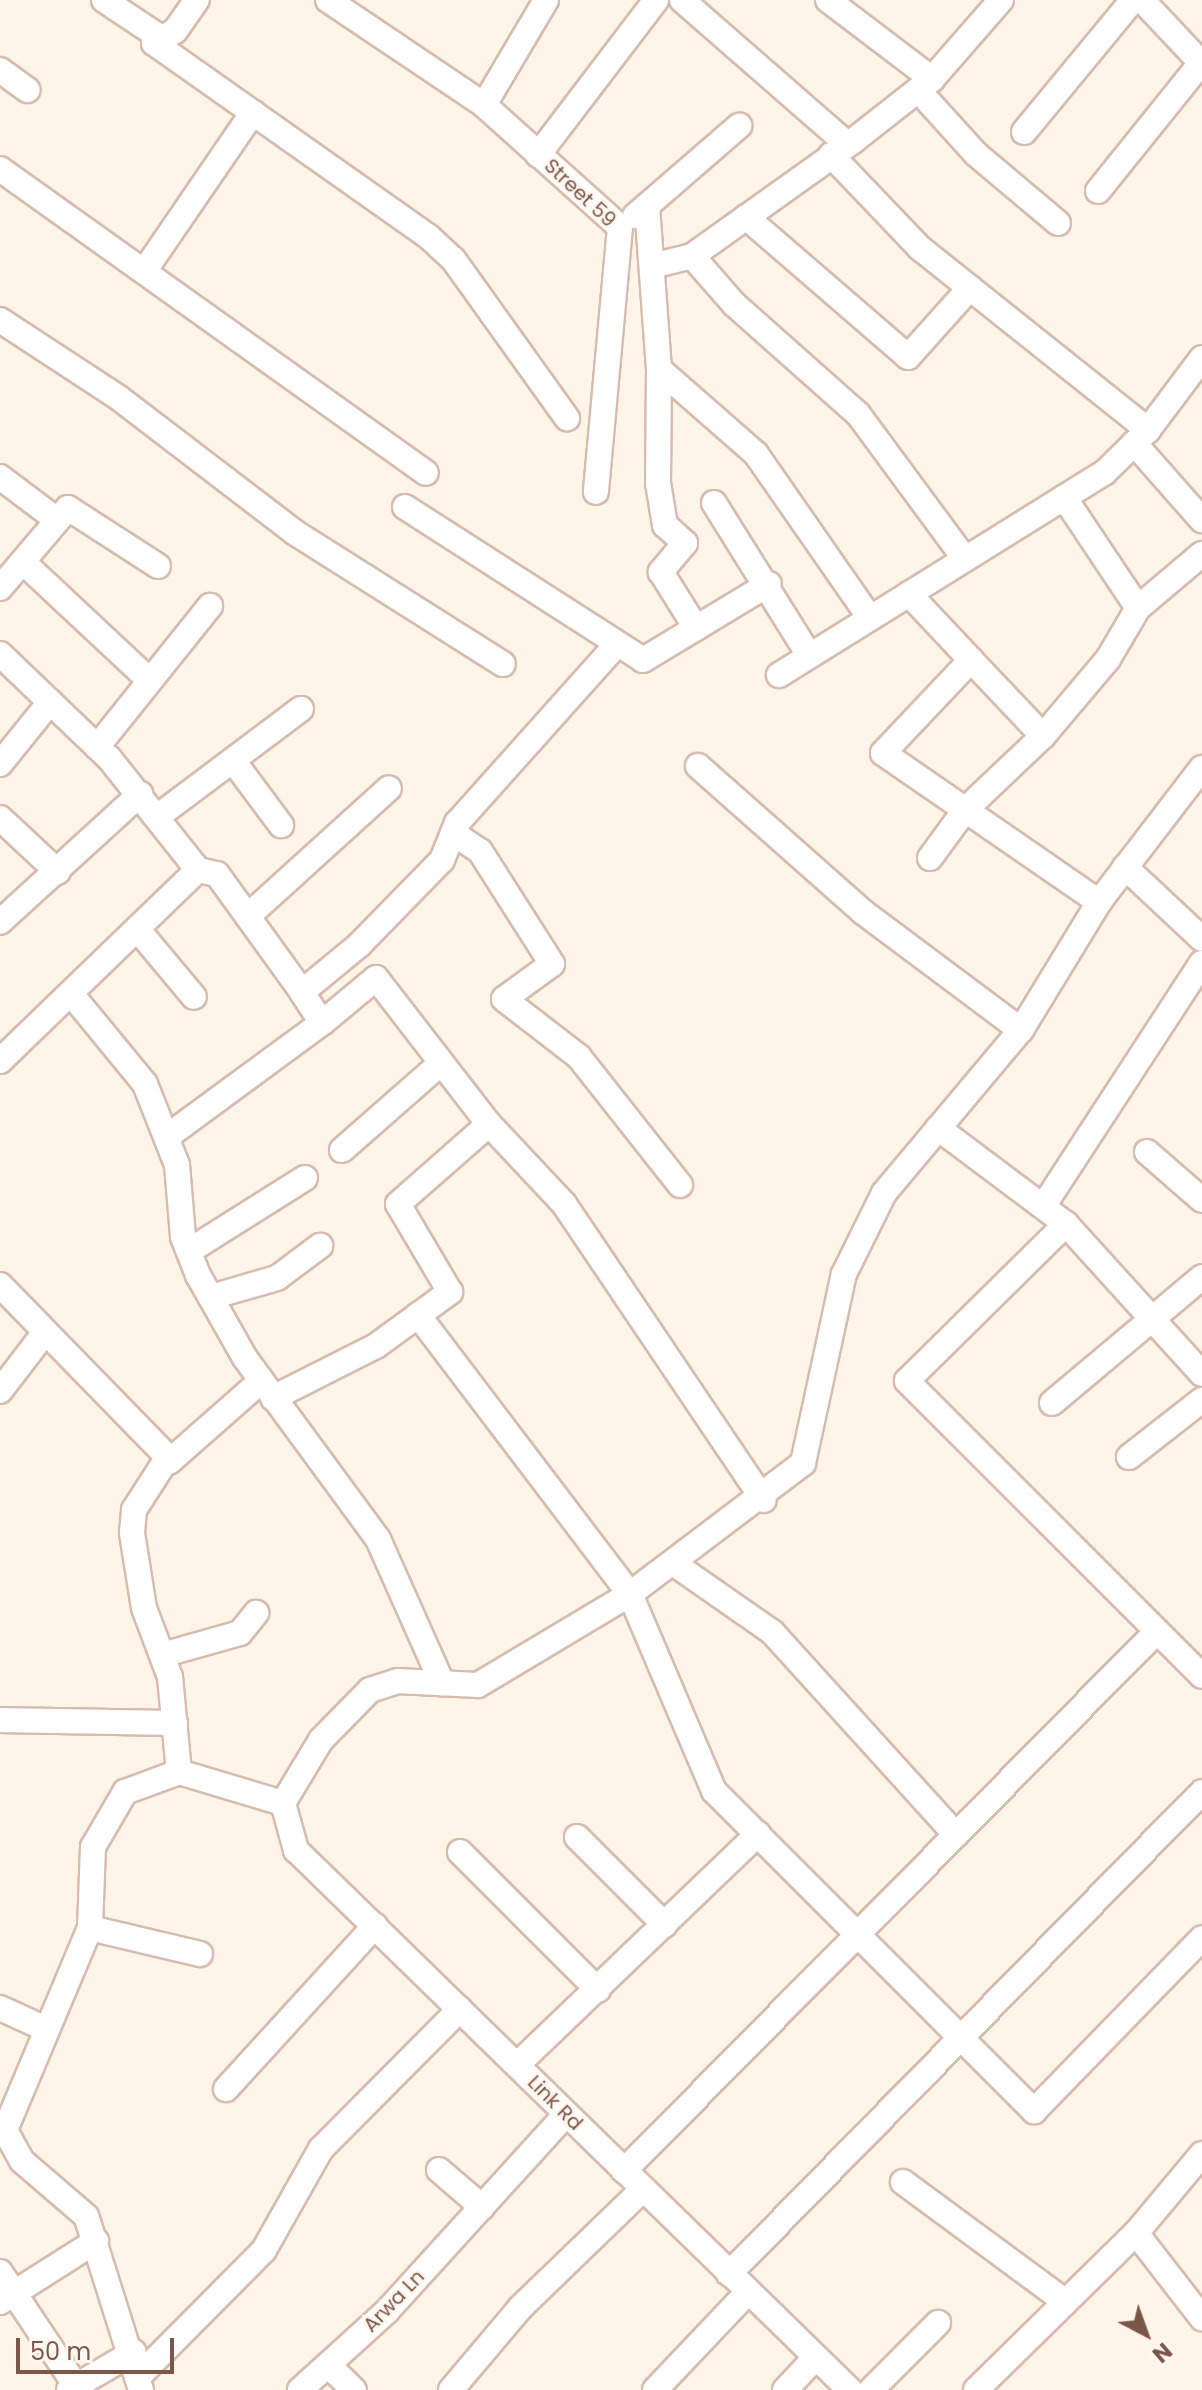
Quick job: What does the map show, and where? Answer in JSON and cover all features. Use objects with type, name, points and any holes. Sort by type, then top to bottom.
[{"type":"street","points":[[104,0],[155,34],[154,43]]},
{"type":"street","points":[[154,43],[175,31],[197,0]]},
{"type":"street","name":"Street 59","points":[[328,0],[484,105],[620,227],[596,492]]},
{"type":"street","points":[[484,105],[546,0]]},
{"type":"street","points":[[538,155],[656,0]]},
{"type":"street","points":[[682,0],[839,149],[867,199],[1141,436],[1202,520]]},
{"type":"street","points":[[1024,132],[1133,0]]},
{"type":"street","points":[[1098,191],[1202,64],[1142,0]]},
{"type":"street","points":[[834,2],[925,84],[976,154],[1058,223]]},
{"type":"street","points":[[652,266],[692,256],[925,84],[995,2]]},
{"type":"street","points":[[154,43],[453,259],[567,418]]},
{"type":"street","points":[[0,70],[28,90]]},
{"type":"street","points":[[145,270],[253,112]]},
{"type":"street","points":[[620,227],[739,126]]},
{"type":"street","points":[[0,169],[426,473]]},
{"type":"street","points":[[647,206],[659,369],[658,483],[665,525],[685,543],[661,572],[696,628]]},
{"type":"street","points":[[746,217],[908,357],[970,288]]},
{"type":"street","points":[[692,256],[734,304],[858,414],[965,559]]},
{"type":"street","points":[[0,320],[119,398],[294,532],[503,664]]},
{"type":"street","points":[[659,369],[756,454],[870,618]]},
{"type":"street","points":[[779,675],[1064,497],[1141,436],[1197,373]]},
{"type":"street","points":[[0,477],[57,520]]},
{"type":"street","points":[[1064,497],[1138,608]]},
{"type":"street","points":[[714,503],[769,584],[809,655]]},
{"type":"street","points":[[405,507],[643,660],[769,584]]},
{"type":"street","points":[[0,588],[57,520],[74,510],[158,566]]},
{"type":"street","points":[[930,858],[965,810],[1043,736],[1108,659],[1138,608],[1202,554]]},
{"type":"street","points":[[24,563],[149,680]]},
{"type":"street","points":[[909,594],[1043,736]]},
{"type":"street","points":[[97,747],[210,606]]},
{"type":"street","points":[[302,992],[359,945],[442,860],[453,833],[616,645]]},
{"type":"street","points":[[0,654],[97,747],[140,794],[198,870],[217,874],[322,1023]]},
{"type":"street","points":[[971,660],[883,753],[1099,902]]},
{"type":"street","points":[[0,764],[50,702]]},
{"type":"street","points":[[157,817],[301,709]]},
{"type":"street","points":[[234,762],[281,825]]},
{"type":"street","points":[[698,766],[863,912],[1021,1030]]},
{"type":"street","points":[[139,2372],[86,2216],[22,2161],[5,2130],[90,1928],[93,1847],[125,1792],[179,1772],[283,1803],[321,1740],[370,1690],[397,1681],[478,1685],[630,1594],[764,1500],[803,1463],[844,1274],[884,1193],[1021,1030],[1099,902],[1201,771]]},
{"type":"street","points":[[248,916],[389,788]]},
{"type":"street","points":[[0,922],[140,794]]},
{"type":"street","points":[[0,818],[58,872]]},
{"type":"street","points":[[453,833],[480,851],[552,964],[504,999],[579,1057],[680,1185]]},
{"type":"street","points":[[1125,867],[1202,939]]},
{"type":"street","points":[[5,1046],[72,995],[198,870]]},
{"type":"street","points":[[138,930],[194,997]]},
{"type":"street","points":[[1044,1205],[1202,963]]},
{"type":"street","points":[[168,1136],[322,1023],[376,978],[489,1124],[587,1236],[764,1500]]},
{"type":"street","points":[[72,995],[145,1084],[168,1136],[189,1251],[211,1297],[267,1390],[378,1539],[442,1683]]},
{"type":"street","points":[[342,1150],[440,1064]]},
{"type":"street","points":[[179,1772],[175,1723],[162,1655],[144,1608],[132,1533],[134,1510],[169,1462],[267,1390],[418,1315],[450,1292],[398,1204],[489,1124]]},
{"type":"street","points":[[938,1128],[1066,1224],[1153,1316],[1202,1374]]},
{"type":"street","points":[[1147,1152],[1202,1200]]},
{"type":"street","points":[[189,1251],[305,1178]]},
{"type":"street","points":[[1066,1224],[907,1381],[1202,1676]]},
{"type":"street","points":[[211,1297],[277,1278],[320,1246]]},
{"type":"street","points":[[1052,1403],[1202,1277]]},
{"type":"street","points":[[0,1285],[43,1335],[169,1462]]},
{"type":"street","points":[[418,1315],[630,1594],[705,1779],[1034,2111],[1202,1938]]},
{"type":"street","points":[[0,1391],[43,1335]]},
{"type":"street","points":[[1129,1457],[1202,1400]]},
{"type":"street","points":[[673,1563],[772,1632],[956,1835]]},
{"type":"street","points":[[162,1655],[240,1633],[256,1613]]},
{"type":"street","points":[[624,2171],[859,1937],[1156,1632]]},
{"type":"street","points":[[0,1720],[175,1723]]},
{"type":"street","points":[[729,2274],[1202,1792]]},
{"type":"street","name":"Link Rd","points":[[283,1803],[296,1850],[850,2390]]},
{"type":"street","points":[[517,2065],[758,1834]]},
{"type":"street","points":[[577,1837],[665,1925]]},
{"type":"street","points":[[460,1852],[598,1990]]},
{"type":"street","points":[[226,2089],[375,1926]]},
{"type":"street","points":[[90,1928],[200,1954]]},
{"type":"street","points":[[0,2008],[46,2029]]},
{"type":"street","points":[[0,2272],[7,2297],[72,2388],[139,2372],[264,2250],[321,2149],[460,2009]]},
{"type":"street","name":"Arwa Ln","points":[[300,2390],[482,2207],[566,2114]]},
{"type":"street","points":[[976,2390],[1136,2233],[1202,2154]]},
{"type":"street","points":[[439,2170],[482,2207]]},
{"type":"street","points":[[903,2182],[1066,2302]]},
{"type":"street","points":[[451,2390],[520,2308],[642,2190]]},
{"type":"street","points":[[1136,2233],[1202,2318]]},
{"type":"street","points":[[7,2297],[96,2241]]},
{"type":"street","points":[[655,2390],[748,2292]]},
{"type":"street","points":[[871,2390],[938,2323]]},
{"type":"street","points":[[785,2390],[816,2357]]},
{"type":"street","points":[[328,2365],[354,2390]]}]
